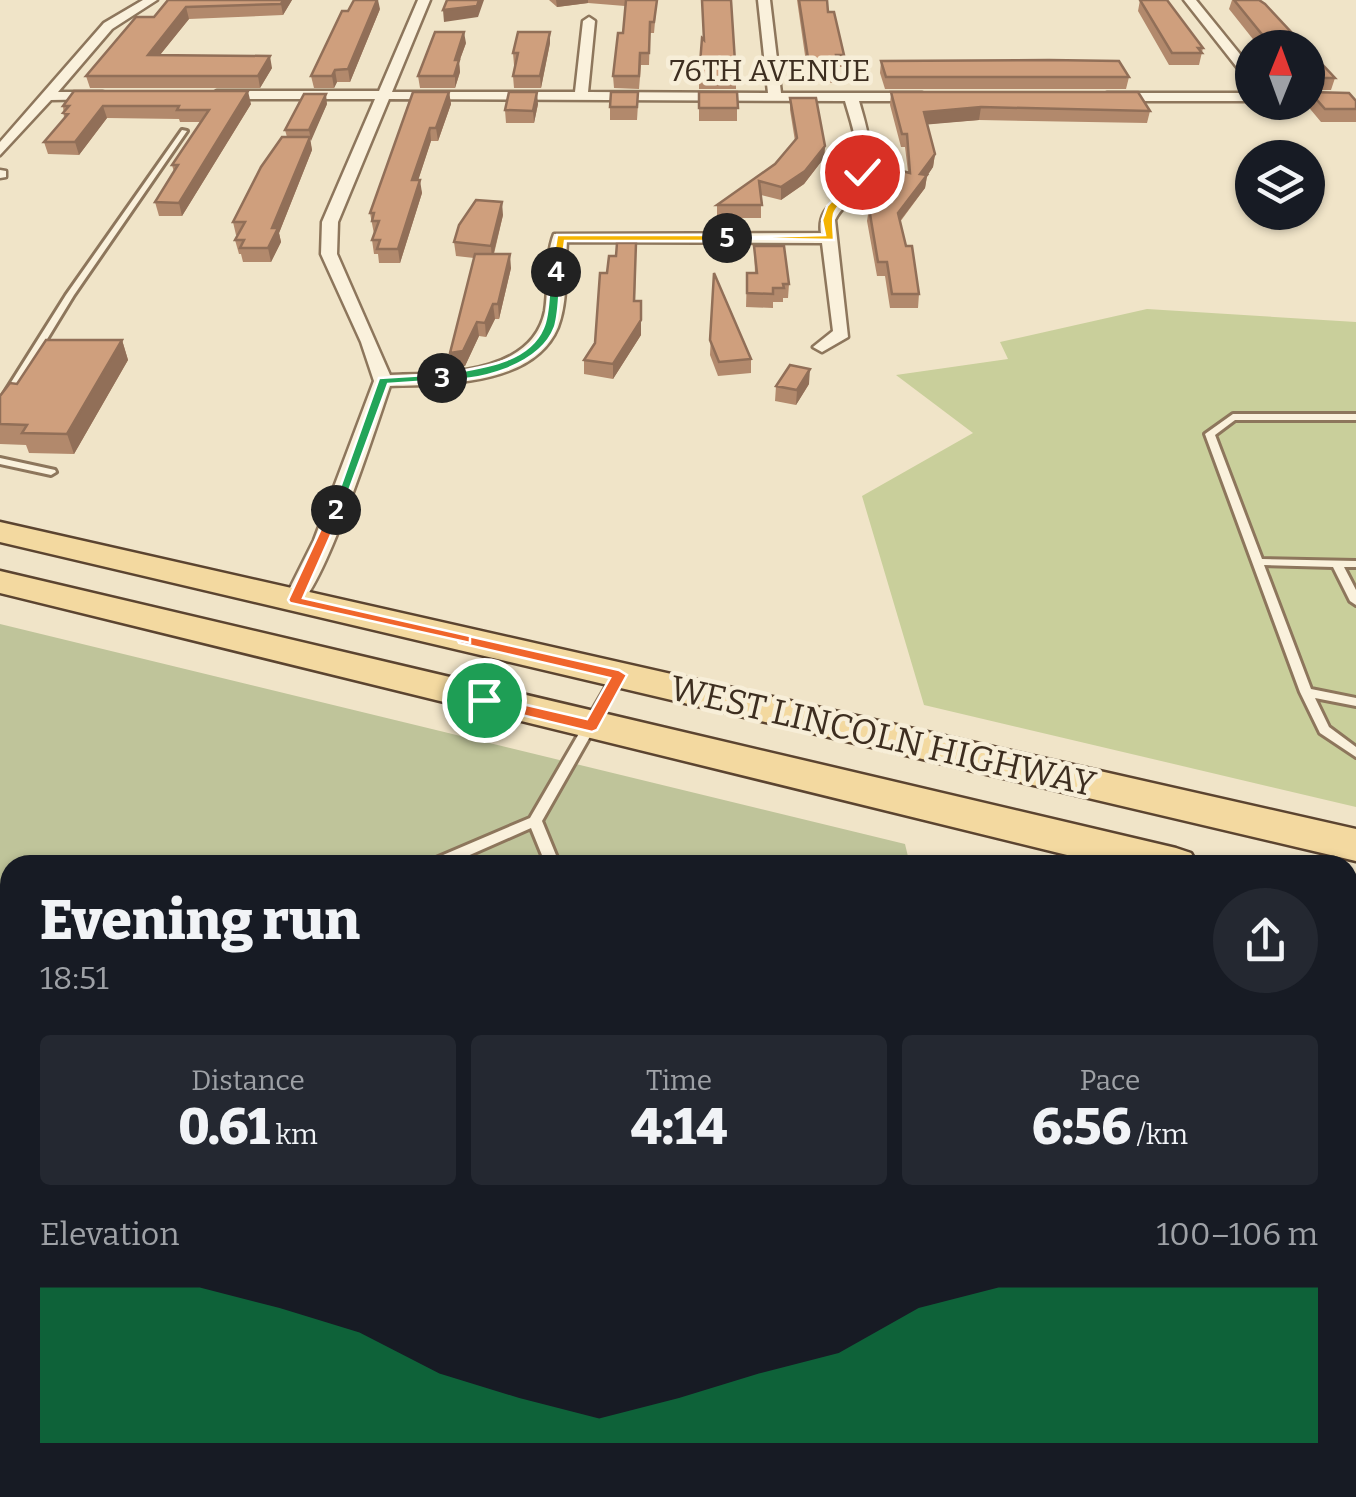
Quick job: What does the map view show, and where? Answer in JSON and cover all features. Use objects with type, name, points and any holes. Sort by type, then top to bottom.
[{"type":"main road","name":"WEST LINCOLN HIGHWAY","points":[[0,532],[1356,845]]},
{"type":"main road","name":"WEST LINCOLN HIGHWAY","points":[[0,582],[1134,855]]},
{"type":"street","points":[[0,151],[108,26],[152,0]]},
{"type":"street","points":[[295,600],[325,540],[383,380],[370,342],[329,254],[330,222],[424,0]]},
{"type":"street","points":[[764,0],[775,96]]},
{"type":"street","points":[[1190,0],[1235,56]]},
{"type":"street","points":[[581,95],[589,20]]},
{"type":"street","points":[[47,96],[126,96]]},
{"type":"street","name":"76TH AVENUE","points":[[204,96],[946,97]]},
{"type":"street","points":[[1100,97],[1235,97]]},
{"type":"street","points":[[822,348],[842,333],[827,220],[832,206],[852,190],[862,172],[865,152],[851,98]]},
{"type":"street","points":[[383,380],[490,370],[529,352],[549,329],[560,238],[830,238]]},
{"type":"lane","points":[[0,408],[70,295],[184,131]]},
{"type":"lane","points":[[1356,417],[1233,416],[1210,434],[1306,692],[1324,730],[1356,753]]},
{"type":"lane","points":[[0,461],[51,472]]},
{"type":"lane","points":[[1258,562],[1356,564]]},
{"type":"lane","points":[[1337,563],[1356,601]]},
{"type":"lane","points":[[457,855],[535,821],[619,675]]},
{"type":"lane","points":[[1306,692],[1356,702]]},
{"type":"lane","points":[[535,821],[549,855]]},
{"type":"green space","points":[[1147,309],[1356,322],[1356,807],[924,705],[862,496],[973,433],[896,375],[1008,359],[1000,342]]},
{"type":"green space","points":[[0,624],[905,844],[908,855],[0,855]]},
{"type":"building","points":[[168,0],[283,0],[281,4],[186,7],[148,55],[270,56],[258,76],[86,76],[136,17],[154,17]]},
{"type":"building","points":[[354,0],[377,0],[348,69],[335,70],[332,76],[311,76],[342,11],[348,11]]},
{"type":"building","points":[[447,0],[479,0],[477,6],[443,10]]},
{"type":"building","points":[[626,0],[657,0],[654,22],[650,22],[649,53],[640,53],[639,76],[613,76],[618,33],[623,33]]},
{"type":"building","points":[[702,0],[731,0],[736,77],[699,77],[704,40]]},
{"type":"building","points":[[799,0],[827,0],[828,12],[834,12],[844,55],[836,55],[838,68],[833,71],[810,71]]},
{"type":"building","points":[[1140,0],[1167,0],[1203,48],[1198,48],[1202,53],[1172,53]]},
{"type":"building","points":[[1234,0],[1259,0],[1289,30],[1258,30]]},
{"type":"building","points":[[435,32],[464,32],[454,76],[418,76]]},
{"type":"building","points":[[518,32],[550,32],[540,76],[513,76]]},
{"type":"building","points":[[881,61],[1119,61],[1129,77],[886,77]]},
{"type":"building","points":[[74,91],[248,91],[179,203],[155,202],[178,165],[172,165],[209,110],[103,106],[75,142],[44,142],[68,114],[63,113],[69,106],[63,106]]},
{"type":"building","points":[[413,92],[449,92],[436,128],[430,128],[412,180],[420,180],[398,249],[377,249],[380,240],[372,240],[379,221],[372,221],[374,213],[370,213]]},
{"type":"building","points":[[509,92],[537,92],[533,111],[505,110]]},
{"type":"building","points":[[611,92],[638,92],[637,107],[610,107]]},
{"type":"building","points":[[699,92],[737,92],[738,108],[699,108]]},
{"type":"building","points":[[891,92],[1138,92],[1150,111],[981,107],[924,112],[935,154],[920,174],[927,175],[898,213],[906,246],[912,246],[919,294],[892,294],[887,262],[878,262],[869,208],[902,171],[910,173],[907,134],[902,134]]},
{"type":"building","points":[[1325,92],[1349,93],[1356,101],[1356,109],[1325,109]]},
{"type":"building","points":[[304,94],[326,94],[309,130],[285,130]]},
{"type":"building","points":[[790,98],[816,98],[825,146],[805,171],[781,187],[759,181],[762,205],[717,205],[775,164],[797,138]]},
{"type":"building","points":[[282,137],[310,137],[272,228],[278,228],[268,248],[240,248],[244,240],[235,240],[245,222],[233,222],[261,167]]},
{"type":"building","points":[[476,200],[502,202],[491,246],[454,242],[459,225]]},
{"type":"building","points":[[617,243],[636,243],[634,301],[641,301],[641,320],[613,364],[584,360],[595,343],[600,273],[607,273],[609,256],[616,256]]},
{"type":"building","points":[[754,246],[784,246],[789,284],[773,288],[773,294],[747,293],[747,273],[757,273]]},
{"type":"building","points":[[475,254],[510,254],[498,304],[493,304],[485,323],[477,322],[463,351],[450,353]]},
{"type":"building","points":[[714,273],[751,359],[719,362],[710,340]]},
{"type":"building","points":[[46,340],[122,340],[67,434],[22,433],[27,425],[0,424],[0,396],[10,383],[17,384]]},
{"type":"building","points":[[790,365],[810,369],[797,390],[776,386]]},
{"type":"route","points":[[484,700],[592,726],[619,675],[295,600],[325,540],[383,380],[443,378],[490,370],[529,352],[549,329],[560,238],[830,238],[827,220],[832,206],[852,190],[862,172]]}]
